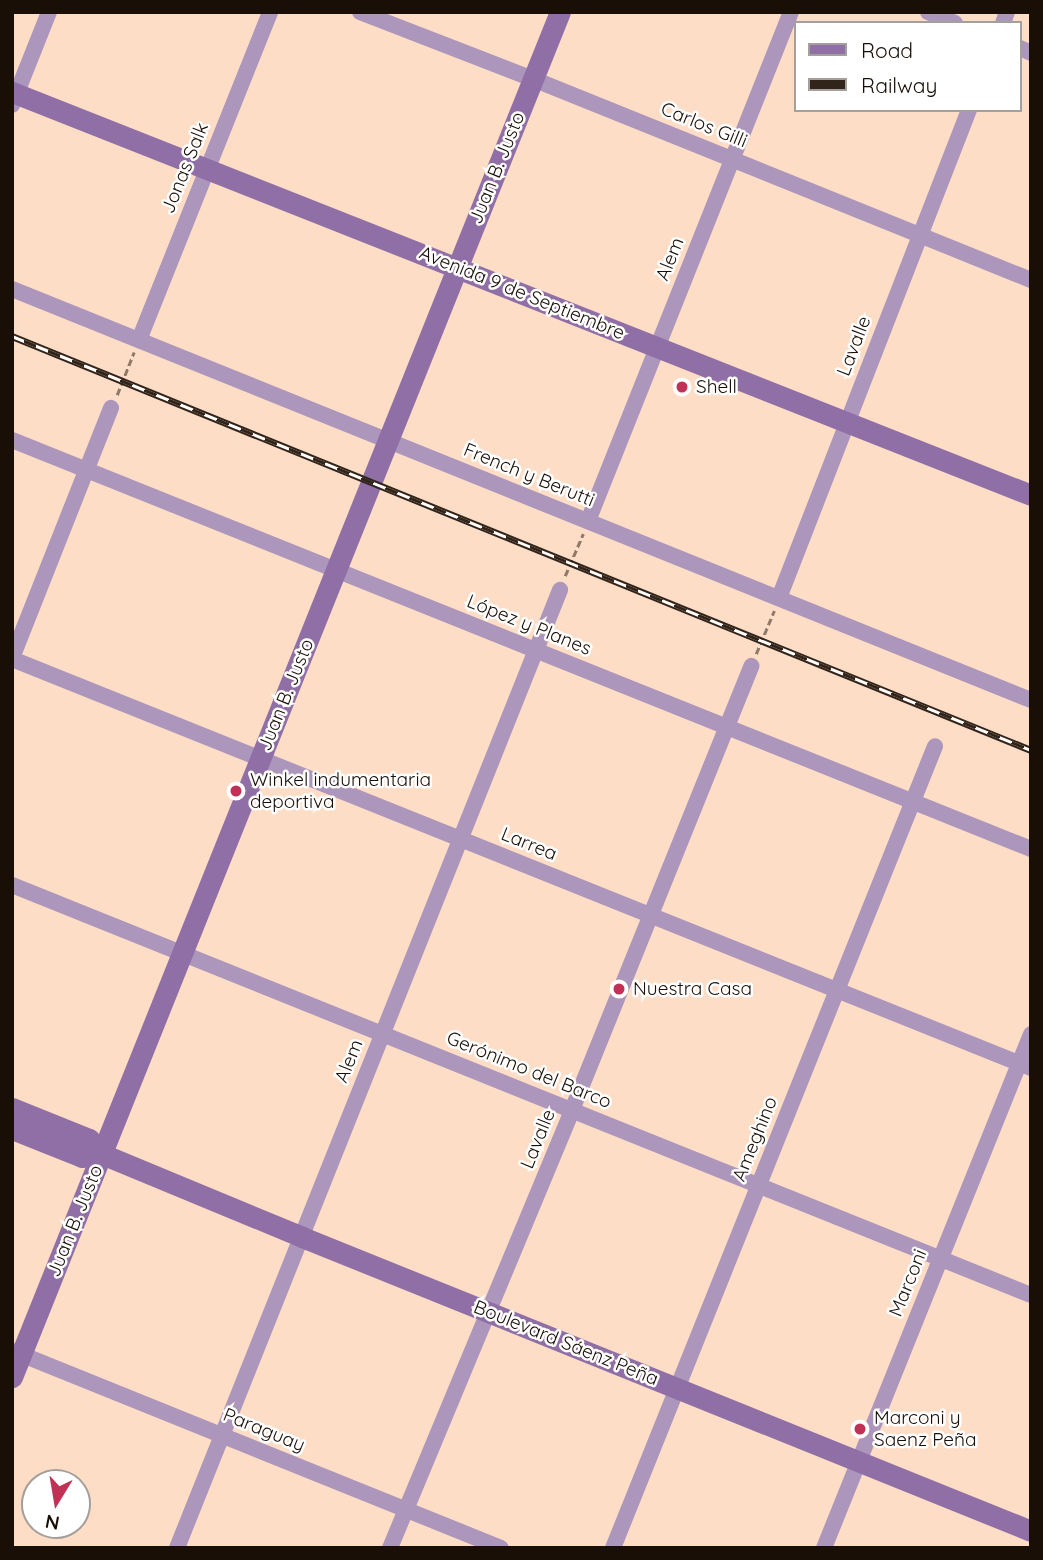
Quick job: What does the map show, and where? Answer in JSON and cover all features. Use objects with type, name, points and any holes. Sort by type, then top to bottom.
[{"type":"street","points":[[14,97],[49,12]]},
{"type":"street","name":"Jonas Salk","points":[[139,340],[270,12]]},
{"type":"street","name":"Carlos Gilli","points":[[360,12],[1031,280]]},
{"type":"street","name":"Juan B. Justo","points":[[12,1377],[17,1352],[102,1154],[559,12]]},
{"type":"street","name":"Alem","points":[[588,521],[791,12]]},
{"type":"street","points":[[928,12],[951,21]]},
{"type":"street","name":"Avenida 9 de Septiembre","points":[[14,97],[207,169],[1031,495]]},
{"type":"street","name":"Lavalle","points":[[779,598],[968,112]]},
{"type":"street","name":"French y Berutti","points":[[12,289],[1031,699]]},
{"type":"street","points":[[12,658],[111,408]]},
{"type":"street","name":"López y Planes","points":[[12,440],[1031,849]]},
{"type":"street","name":"Alem","points":[[177,1548],[560,590]]},
{"type":"street","name":"Larrea","points":[[12,658],[1025,1066]]},
{"type":"street","name":"Lavalle","points":[[390,1548],[489,1313],[751,666]]},
{"type":"street","name":"Ameghino","points":[[613,1548],[935,746]]},
{"type":"street","name":"Gerónimo del Barco","points":[[12,885],[1031,1295]]},
{"type":"street","name":"Marconi","points":[[824,1548],[941,1259],[1025,1066],[1031,1034]]},
{"type":"street","name":"Boulevard Sáenz Peña","points":[[12,1108],[89,1139],[102,1154],[1031,1531]]},
{"type":"street","name":"Boulevard Sáenz Peña","points":[[12,1129],[82,1157],[102,1154]]},
{"type":"street","name":"Paraguay","points":[[17,1352],[501,1548]]},
{"type":"path","points":[[111,408],[139,340]]},
{"type":"path","points":[[560,590],[588,521]]},
{"type":"path","points":[[751,666],[779,598]]},
{"type":"railway","points":[[12,336],[1031,750]]},
{"type":"place","name":"Shell","points":[[682,387]]},
{"type":"place","name":"Winkel indumentaria deportiva","points":[[236,791]]},
{"type":"place","name":"Nuestra Casa","points":[[619,989]]},
{"type":"place","name":"Marconi y Saenz Peña","points":[[860,1429]]}]
